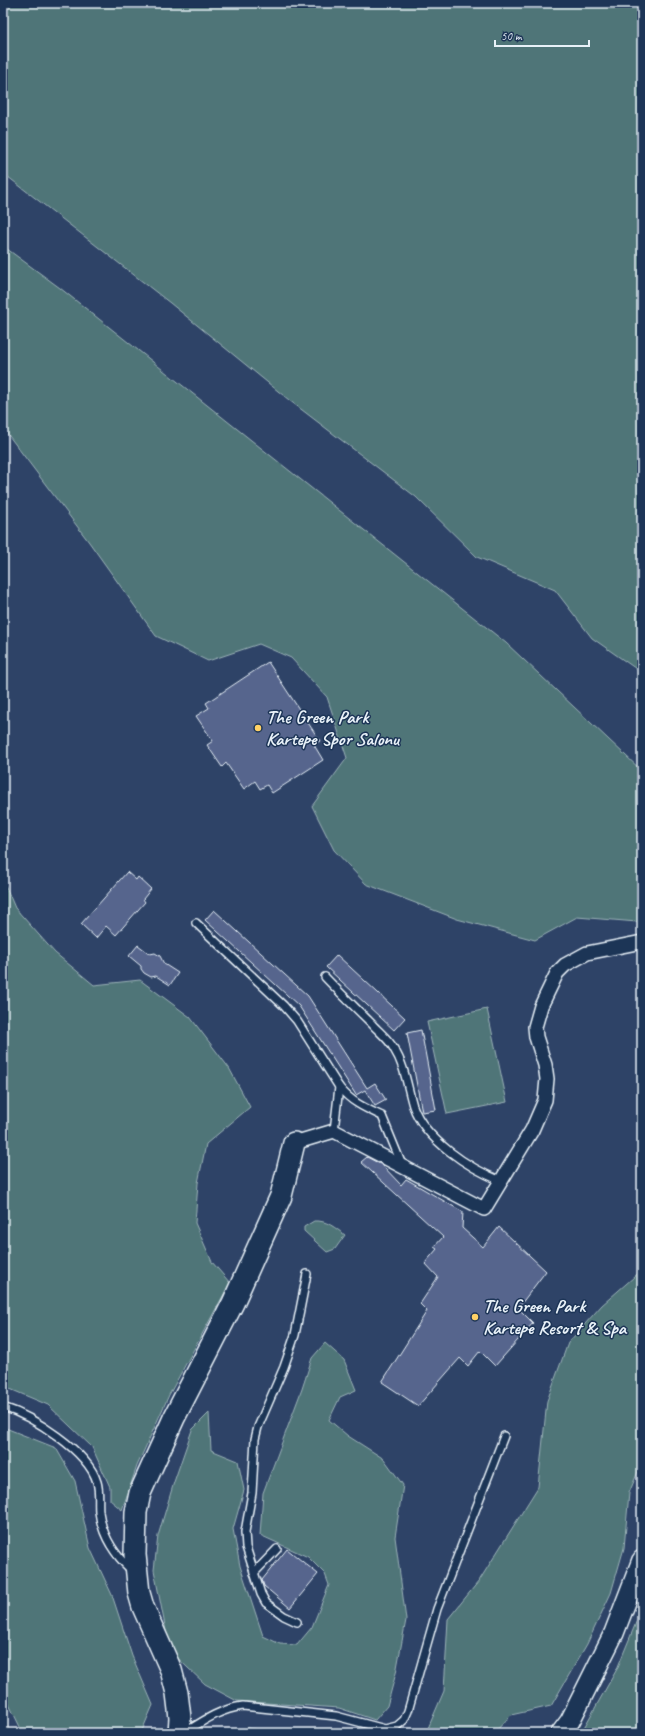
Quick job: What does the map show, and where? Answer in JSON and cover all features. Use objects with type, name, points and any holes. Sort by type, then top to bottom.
[{"type":"main road","points":[[179,1733],[180,1718],[177,1693],[171,1670],[143,1607],[136,1574],[136,1512],[140,1493],[174,1418],[233,1303],[281,1196],[294,1143]]},
{"type":"street","points":[[294,1143],[334,1131],[484,1209],[532,1130],[545,1100],[547,1079],[536,1037],[535,1027],[541,1006],[557,973],[566,965],[587,953],[642,942]]},
{"type":"street","points":[[560,1733],[570,1721],[614,1633],[642,1560]]},
{"type":"lane","points":[[196,923],[284,1006],[297,1021],[339,1087],[348,1098],[357,1105],[382,1116],[403,1167]]},
{"type":"lane","points":[[324,977],[393,1047],[402,1062],[413,1106],[425,1127],[455,1156],[467,1165],[480,1173],[501,1181]]},
{"type":"lane","points":[[334,1131],[339,1087]]},
{"type":"lane","points":[[297,1622],[284,1616],[266,1603],[261,1594],[246,1547],[245,1532],[252,1494],[255,1439],[258,1427],[284,1366],[295,1335],[307,1274]]},
{"type":"lane","points":[[3,1407],[48,1429],[85,1462],[93,1473],[97,1482],[101,1522],[106,1539],[120,1560],[136,1574]]},
{"type":"lane","points":[[184,1733],[216,1714],[230,1708],[243,1706],[336,1716],[385,1729],[397,1726],[404,1720],[408,1711],[437,1609],[504,1436]]},
{"type":"lane","points":[[254,1573],[277,1549]]},
{"type":"green space","points":[[3,3],[642,3],[642,673],[592,638],[555,590],[477,557],[416,497],[289,400],[170,303],[3,173]]},
{"type":"green space","points":[[3,246],[60,288],[506,643],[642,771],[642,920],[637,922],[577,917],[535,940],[457,919],[366,884],[334,850],[312,806],[347,758],[327,697],[291,658],[259,644],[208,661],[156,636],[89,542],[3,428]]},
{"type":"green space","points":[[3,880],[15,908],[55,953],[94,985],[140,980],[190,1017],[229,1068],[250,1107],[206,1144],[198,1183],[195,1223],[212,1262],[230,1283],[169,1395],[137,1466],[122,1510],[110,1500],[110,1487],[92,1447],[48,1405],[10,1389],[3,1388]]},
{"type":"green space","points":[[487,1009],[507,1102],[447,1114],[427,1022]]},
{"type":"green space","points":[[314,1221],[327,1223],[345,1235],[335,1249],[327,1252],[304,1231],[304,1227]]},
{"type":"green space","points":[[642,1270],[642,1462],[629,1493],[624,1548],[611,1593],[587,1644],[551,1706],[511,1715],[494,1733],[426,1733],[444,1691],[448,1619],[479,1581],[538,1487],[547,1401],[568,1343],[602,1305]]},
{"type":"green space","points":[[325,1343],[344,1360],[356,1390],[340,1397],[329,1420],[348,1436],[384,1459],[403,1485],[395,1537],[406,1620],[396,1673],[387,1706],[375,1720],[339,1708],[237,1701],[205,1684],[170,1651],[154,1570],[158,1536],[174,1482],[192,1430],[209,1413],[211,1450],[238,1461],[244,1490],[233,1529],[240,1566],[263,1636],[280,1644],[297,1645],[312,1627],[329,1585],[325,1574],[308,1557],[260,1535],[263,1493],[312,1358]]},
{"type":"green space","points":[[3,1427],[56,1448],[75,1481],[90,1548],[112,1595],[132,1656],[153,1705],[141,1733],[23,1733],[3,1692]]},
{"type":"green space","points":[[642,1608],[642,1733],[581,1733],[617,1669]]},
{"type":"green space","points":[[247,1728],[279,1733],[238,1733]]},
{"type":"building","name":"The Green Park Kartepe Spor Salonu","points":[[268,662],[320,741],[314,745],[323,760],[272,793],[267,785],[260,789],[255,781],[244,789],[226,763],[222,767],[207,745],[213,741],[196,716],[209,708],[206,703]]},
{"type":"building","points":[[127,872],[136,880],[138,877],[151,889],[143,899],[145,902],[116,935],[106,926],[96,938],[81,924]]},
{"type":"building","points":[[214,910],[308,996],[367,1088],[375,1083],[386,1100],[375,1106],[365,1090],[356,1095],[299,1006],[205,920]]},
{"type":"building","points":[[138,945],[150,954],[155,953],[160,956],[164,964],[178,973],[170,985],[156,976],[151,977],[144,973],[141,966],[129,956]]},
{"type":"building","points":[[337,955],[405,1018],[394,1030],[326,967]]},
{"type":"building","points":[[421,1030],[436,1110],[422,1112],[407,1033]]},
{"type":"building","name":"The Green Park Kartepe Resort & Spa","points":[[367,1157],[382,1165],[401,1185],[406,1179],[463,1212],[462,1228],[483,1247],[499,1227],[546,1271],[518,1308],[533,1323],[495,1366],[480,1351],[468,1366],[460,1358],[418,1406],[382,1382],[427,1311],[420,1304],[438,1277],[425,1263],[437,1249],[434,1247],[443,1237],[361,1162]]},
{"type":"building","points":[[287,1549],[318,1574],[290,1608],[264,1586],[262,1580]]},
{"type":"place","name":"The Green Park Kartepe Spor Salonu","points":[[258,728]]},
{"type":"place","name":"The Green Park Kartepe Resort & Spa","points":[[475,1317]]}]
